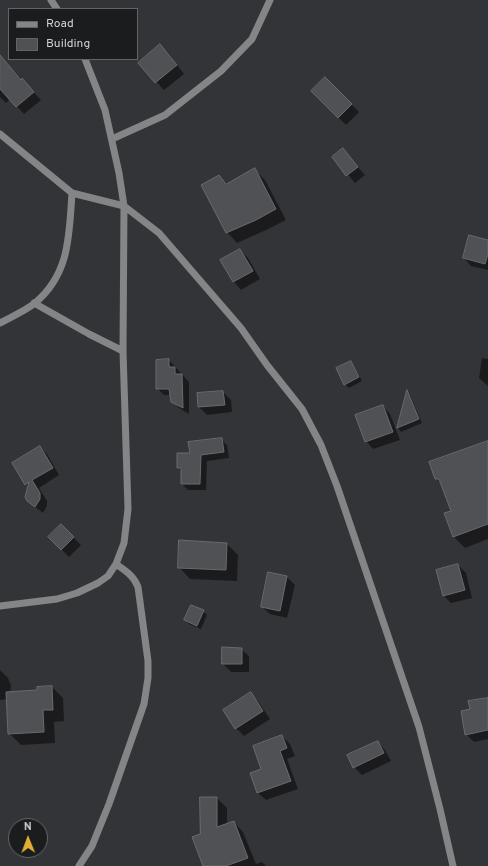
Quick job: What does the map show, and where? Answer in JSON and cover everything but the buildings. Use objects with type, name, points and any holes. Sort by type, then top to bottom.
[{"type":"street","points":[[112,139],[165,114],[221,71],[252,39],[270,0]]},
{"type":"street","points":[[0,606],[57,599],[77,593],[98,583],[108,576],[116,564],[124,543],[128,509],[123,351],[124,206],[112,139],[105,110],[86,60]]},
{"type":"street","points":[[0,134],[72,194],[124,206],[159,233],[241,328],[267,365],[302,409],[321,446],[349,521],[419,727],[453,866]]},
{"type":"street","points":[[0,323],[34,303],[55,281],[63,264],[67,247],[72,194]]},
{"type":"street","points":[[34,303],[123,351]]},
{"type":"street","points":[[79,866],[92,846],[120,776],[144,704],[148,678],[148,661],[138,587],[132,576],[116,564]]}]
